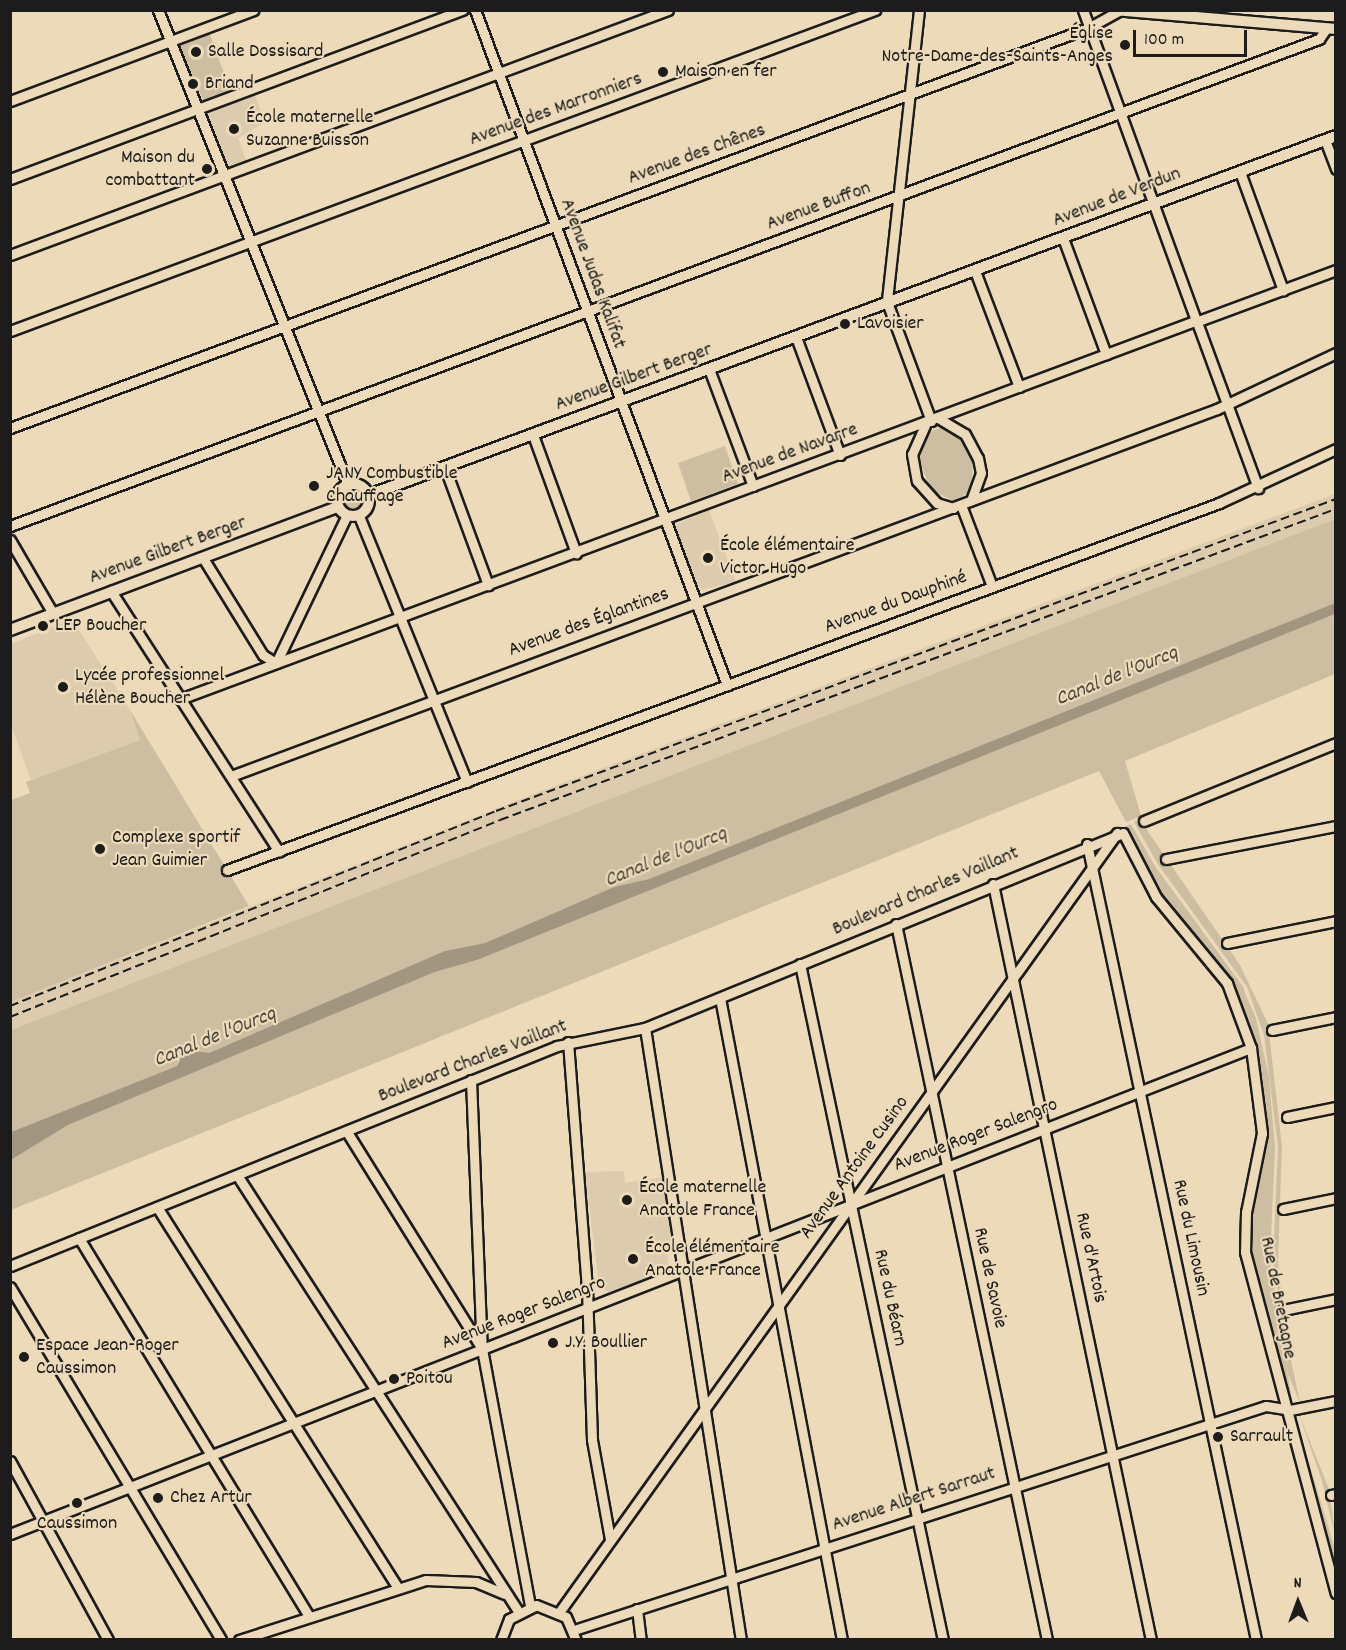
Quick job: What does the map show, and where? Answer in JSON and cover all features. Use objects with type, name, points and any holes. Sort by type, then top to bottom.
[{"type":"street","points":[[158,10],[348,485]]},
{"type":"street","points":[[10,101],[254,10]]},
{"type":"street","points":[[10,179],[463,10]]},
{"type":"street","name":"Avenue Judas Kalifat","points":[[475,10],[727,685]]},
{"type":"street","points":[[10,255],[668,10]]},
{"type":"street","name":"Avenue des Marronniers","points":[[10,331],[875,10]]},
{"type":"street","points":[[919,10],[887,302],[932,421],[965,434],[978,458],[978,491],[962,505],[937,503],[917,481],[912,454],[932,421]]},
{"type":"street","points":[[1083,10],[1258,488]]},
{"type":"street","points":[[1114,10],[1331,29]]},
{"type":"street","name":"Avenue des Chênes","points":[[10,428],[1088,28],[1119,11]]},
{"type":"street","name":"Avenue Buffon","points":[[10,526],[1319,39],[1331,29]]},
{"type":"street","points":[[1330,138],[1335,169]]},
{"type":"street","name":"Avenue de Verdun","points":[[912,293],[1330,138]]},
{"type":"street","points":[[1240,172],[1283,290]]},
{"type":"street","points":[[1063,238],[1106,354]]},
{"type":"street","name":"Avenue de Navarre","points":[[180,699],[1335,270]]},
{"type":"street","points":[[975,271],[1019,387]]},
{"type":"street","name":"Avenue Gilbert Berger","points":[[369,495],[912,293]]},
{"type":"street","points":[[796,337],[840,455]]},
{"type":"street","name":"Avenue des Églantines","points":[[231,776],[1228,405],[1335,352]]},
{"type":"street","points":[[709,369],[753,486]]},
{"type":"street","points":[[532,435],[576,553]]},
{"type":"street","name":"Avenue du Dauphiné","points":[[228,870],[1258,488],[1335,449]]},
{"type":"street","points":[[445,468],[488,585]]},
{"type":"street","points":[[348,485],[358,485],[369,495],[367,510],[359,516],[347,515],[338,507],[338,494],[348,485]]},
{"type":"street","points":[[962,505],[992,586]]},
{"type":"street","name":"Avenue Gilbert Berger","points":[[10,630],[52,612],[338,507]]},
{"type":"street","points":[[203,558],[263,655],[276,663],[347,515]]},
{"type":"street","points":[[359,516],[466,782]]},
{"type":"street","points":[[10,540],[52,612]]},
{"type":"street","points":[[111,591],[279,852]]},
{"type":"street","points":[[1144,821],[1335,743]]},
{"type":"street","points":[[1166,859],[1335,825]]},
{"type":"street","name":"Boulevard Charles Vaillant","points":[[10,1266],[568,1042],[645,1028],[1117,833]]},
{"type":"street","name":"Avenue Antoine Cusino","points":[[560,1611],[1117,833]]},
{"type":"street","name":"Rue de Bretagne","points":[[1117,833],[1125,834],[1156,897],[1227,983],[1251,1048],[1262,1133],[1246,1212],[1245,1252],[1282,1406],[1335,1593]]},
{"type":"street","name":"Rue du Limousin","points":[[1087,844],[1256,1640]]},
{"type":"street","name":"Rue d'Artois","points":[[993,884],[1151,1640]]},
{"type":"street","points":[[1227,943],[1335,921]]},
{"type":"street","name":"Rue de Savoie","points":[[896,924],[1047,1640]]},
{"type":"street","name":"Rue du Béarn","points":[[800,964],[943,1640]]},
{"type":"street","points":[[720,998],[842,1640]]},
{"type":"street","points":[[1272,1030],[1335,1017]]},
{"type":"street","points":[[645,1028],[741,1640]]},
{"type":"street","points":[[568,1042],[588,1307],[592,1440],[610,1539]]},
{"type":"street","name":"Avenue Roger Salengro","points":[[10,1534],[1251,1048]]},
{"type":"street","points":[[471,1080],[482,1349],[530,1606]]},
{"type":"street","points":[[1287,1117],[1335,1107]]},
{"type":"street","points":[[347,1132],[482,1349]]},
{"type":"street","points":[[237,1175],[518,1611]]},
{"type":"street","points":[[1283,1209],[1335,1198]]},
{"type":"street","points":[[157,1207],[398,1588]]},
{"type":"street","points":[[80,1238],[309,1617]]},
{"type":"street","points":[[10,1287],[221,1640]]},
{"type":"street","points":[[1283,1310],[1335,1299]]},
{"type":"street","name":"Avenue Albert Sarraut","points":[[575,1635],[637,1609],[1210,1423],[1266,1406],[1282,1406],[1290,1410],[1335,1401]]},
{"type":"street","points":[[10,1461],[108,1640]]},
{"type":"street","points":[[239,1640],[398,1588],[453,1578],[507,1595]]},
{"type":"street","points":[[501,1640],[518,1611],[530,1606],[560,1611],[575,1635]]},
{"type":"street","points":[[637,1609],[642,1640]]},
{"type":"shaded area","points":[[209,32],[231,92],[204,102],[180,49],[182,42]]},
{"type":"shaded area","name":"École maternelle Suzanne Buisson","points":[[254,93],[265,122],[238,138],[247,162],[229,168],[205,114]]},
{"type":"shaded area","points":[[945,426],[965,441],[973,461],[971,491],[954,501],[931,490],[918,457],[923,434]]},
{"type":"shaded area","points":[[725,446],[738,484],[691,501],[678,463]]},
{"type":"shaded area","points":[[353,488],[362,492],[366,501],[362,510],[353,514],[344,510],[340,501],[344,492]]},
{"type":"shaded area","points":[[1335,494],[1335,519],[11,1030],[11,1002],[528,796]]},
{"type":"shaded area","name":"École élémentaire Victor Hugo","points":[[709,510],[736,582],[701,590],[672,526]]},
{"type":"shaded area","points":[[1335,519],[1335,603],[649,879],[614,887],[485,943],[445,951],[355,994],[209,1053],[178,1059],[177,1066],[11,1132],[11,1030]]},
{"type":"shaded area","points":[[1335,603],[1335,614],[477,960],[435,972],[68,1125],[11,1160],[11,1132],[177,1066],[184,1050],[209,1053],[445,951],[485,943],[614,887],[649,879]]},
{"type":"shaded area","points":[[1335,614],[1335,674],[1125,761],[1141,816],[1126,822],[1099,771],[11,1210],[11,1160],[68,1125],[435,972],[477,960]]},
{"type":"shaded area","name":"Lycée professionnel Hélène Boucher","points":[[72,619],[130,710],[140,740],[31,780],[11,725],[11,644]]},
{"type":"shaded area","name":"Complexe sportif Jean Guimier","points":[[130,710],[249,906],[11,1002],[11,800],[30,793],[26,782],[140,740]]},
{"type":"shaded area","points":[[1140,820],[1240,965],[1268,1024],[1282,1147],[1278,1260],[1284,1327],[1300,1403],[1288,1374],[1273,1260],[1278,1147],[1264,1035],[1247,987],[1157,863],[1134,822]]},
{"type":"shaded area","points":[[1131,824],[1155,866],[1244,988],[1252,1038],[1230,979],[1145,873],[1124,827]]},
{"type":"shaded area","points":[[1244,991],[1256,1018],[1269,1077],[1275,1148],[1270,1261],[1293,1407],[1251,1253],[1250,1220],[1268,1125]]},
{"type":"shaded area","points":[[624,1171],[625,1183],[663,1177],[674,1247],[667,1248],[669,1269],[609,1293],[599,1285],[585,1172]]},
{"type":"shaded area","points":[[1294,1413],[1335,1549],[1335,1573],[1289,1417]]},
{"type":"shaded area","points":[[1299,1414],[1329,1489],[1335,1535],[1322,1481]]},
{"type":"railway","points":[[10,1006],[496,811],[1336,499]]},
{"type":"railway","points":[[10,1017],[500,820],[1336,509]]},
{"type":"place","name":"Église Notre-Dame-des-Saints-Anges","points":[[1125,45]]},
{"type":"place","name":"Salle Dossisard","points":[[196,52]]},
{"type":"place","name":"Maison en fer","points":[[663,72]]},
{"type":"place","name":"Briand","points":[[193,84]]},
{"type":"place","name":"École maternelle Suzanne Buisson","points":[[234,129]]},
{"type":"place","name":"Maison du combattant","points":[[207,169]]},
{"type":"place","name":"Lavoisier","points":[[845,324]]},
{"type":"place","name":"JANY Combustible Chauffage","points":[[314,486]]},
{"type":"place","name":"École élémentaire Victor Hugo","points":[[708,558]]},
{"type":"place","name":"LEP Boucher","points":[[43,626]]},
{"type":"place","name":"Lycée professionnel Hélène Boucher","points":[[63,687]]},
{"type":"place","name":"Complexe sportif Jean Guimier","points":[[100,849]]},
{"type":"place","name":"École maternelle Anatole France","points":[[627,1200]]},
{"type":"place","name":"École élémentaire Anatole France","points":[[633,1259]]},
{"type":"place","name":"J.Y. Boullier","points":[[553,1343]]},
{"type":"place","name":"Espace Jean-Roger Caussimon","points":[[24,1357]]},
{"type":"place","name":"Poitou","points":[[394,1379]]},
{"type":"place","name":"Sarrault","points":[[1218,1437]]},
{"type":"place","name":"Chez Artur","points":[[158,1498]]},
{"type":"place","name":"Caussimon","points":[[77,1503]]},
{"type":"water label","name":"Canal de l'Ourcq","points":[[1117,677]]},
{"type":"water label","name":"Canal de l'Ourcq","points":[[666,858]]},
{"type":"water label","name":"Canal de l'Ourcq","points":[[215,1038]]}]
